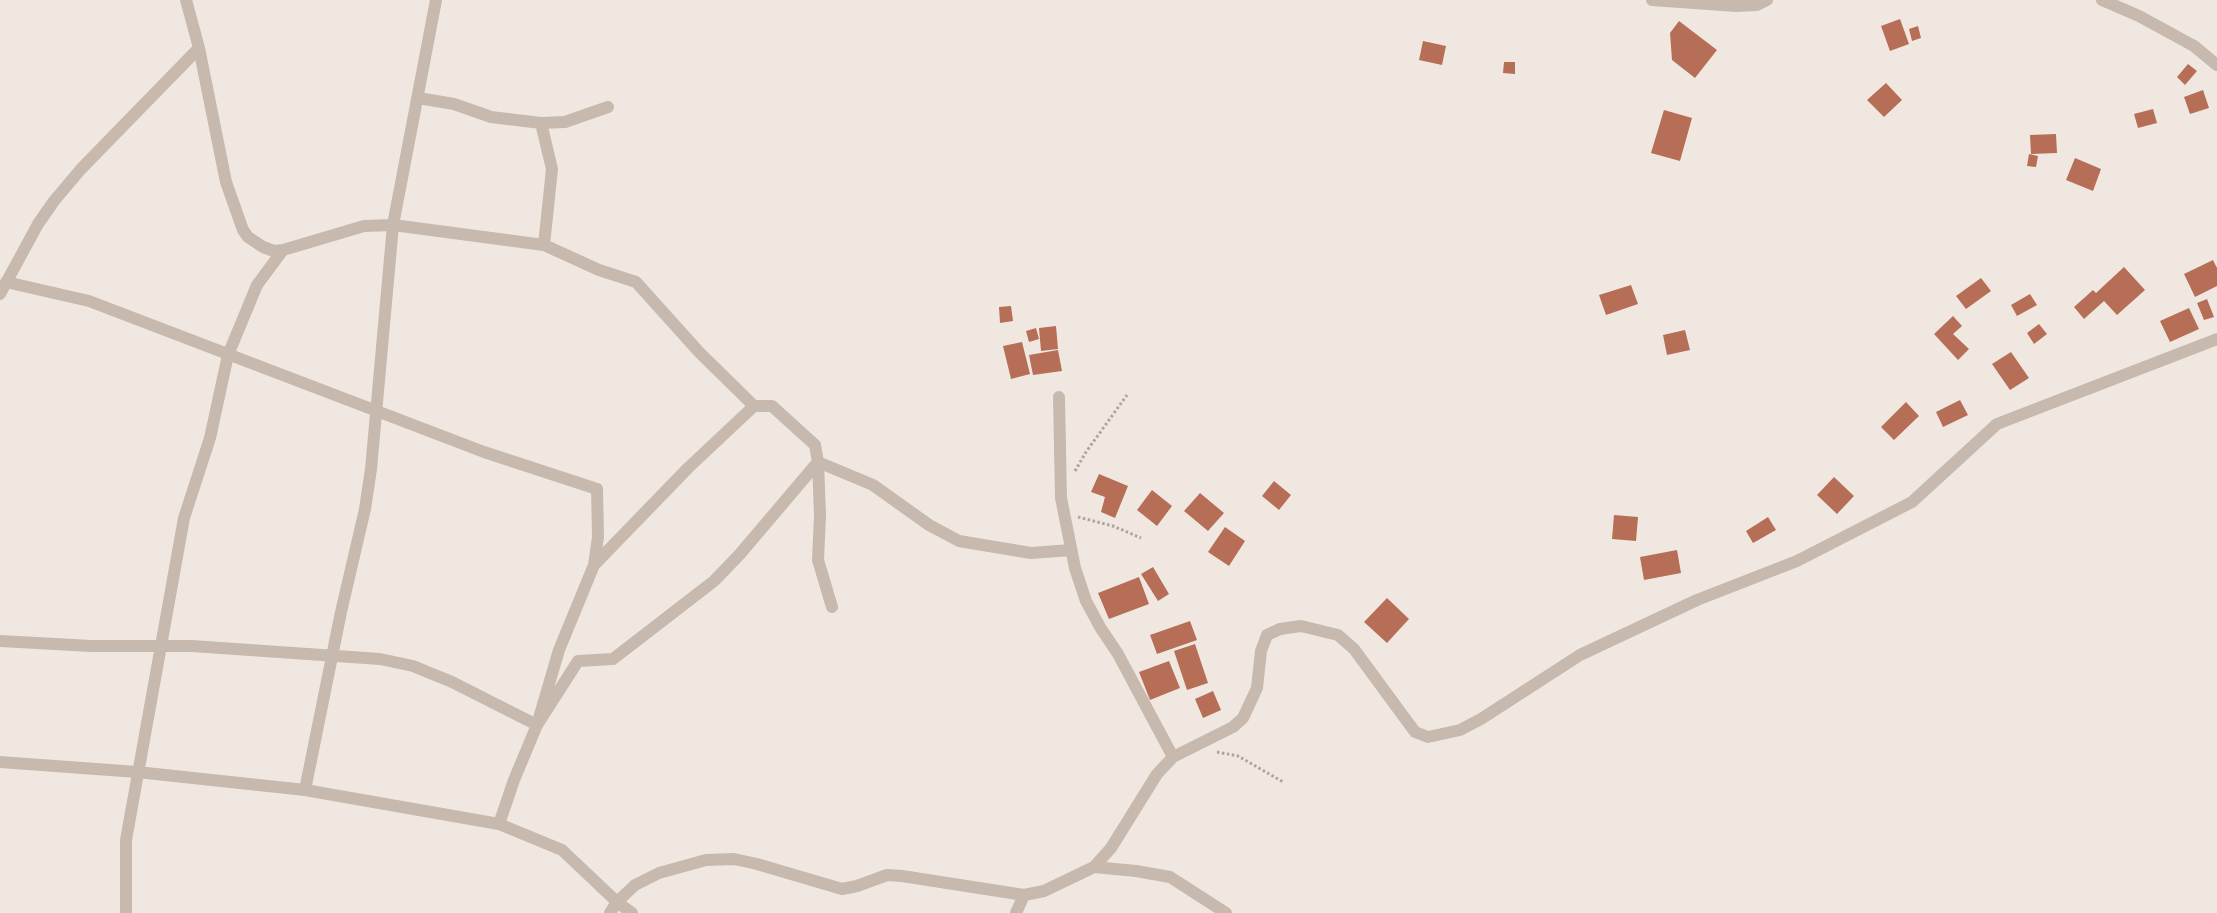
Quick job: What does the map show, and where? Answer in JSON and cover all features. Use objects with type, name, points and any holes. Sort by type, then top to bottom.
[{"type":"street","points":[[186,0],[200,48],[226,182],[243,230],[248,237],[263,247],[274,251],[364,226],[393,225],[544,245],[599,270],[636,282],[699,352],[754,406]]},
{"type":"street","points":[[305,790],[332,655],[365,509],[371,469],[393,225],[436,0]]},
{"type":"street","points":[[1652,0],[1736,6],[1757,5],[1768,0]]},
{"type":"street","points":[[2102,0],[2140,16],[2194,46],[2217,65]]},
{"type":"street","points":[[0,294],[38,224],[54,201],[81,169],[200,48]]},
{"type":"street","points":[[418,98],[454,104],[491,117],[541,123],[565,122],[608,107]]},
{"type":"street","points":[[541,123],[552,169],[544,245]]},
{"type":"street","points":[[126,913],[126,840],[184,518],[210,438],[228,355],[257,285],[283,250]]},
{"type":"street","points":[[6,282],[89,301],[484,452],[597,489],[598,537],[594,565],[559,650],[537,725],[514,780],[499,824]]},
{"type":"street","points":[[613,907],[635,885],[659,873],[706,860],[734,859],[842,888],[857,886],[887,876],[902,876],[1024,895],[1044,891],[1094,867],[1111,848],[1157,774],[1173,757],[1233,727],[1243,718],[1257,688],[1261,651],[1267,635],[1280,629],[1301,626],[1338,635],[1354,649],[1415,732],[1428,736],[1460,730],[1482,719],[1580,655],[1697,600],[1797,561],[1912,502],[1998,424],[2217,338]]},
{"type":"street","points":[[1060,397],[1063,514],[1071,550],[1086,600],[1173,757]]},
{"type":"street","points":[[594,565],[688,468],[754,406],[772,406],[815,444],[818,462],[820,515],[818,560],[832,607]]},
{"type":"street","points":[[818,462],[873,485],[929,525],[959,541],[1031,553],[1071,550]]},
{"type":"street","points":[[537,725],[578,662],[613,659],[714,581],[740,554],[818,462]]},
{"type":"street","points":[[0,641],[91,646],[161,646],[380,659],[413,666],[452,682],[537,725]]},
{"type":"street","points":[[0,762],[137,772],[305,790],[499,824],[562,850],[613,907],[632,913]]},
{"type":"street","points":[[1094,867],[1136,871],[1170,878],[1226,913]]},
{"type":"street","points":[[1016,913],[1024,895]]},
{"type":"path","points":[[1073,475],[1086,452],[1127,395]]},
{"type":"path","points":[[1063,514],[1113,526],[1141,538]]},
{"type":"path","points":[[1192,747],[1238,756],[1283,782]]},
{"type":"building","points":[[1900,19],[1909,44],[1890,51],[1881,26]]},
{"type":"building","points":[[1679,21],[1717,50],[1695,78],[1672,60],[1670,33]]},
{"type":"building","points":[[1918,26],[1921,38],[1912,41],[1909,29]]},
{"type":"building","points":[[1423,41],[1446,46],[1442,65],[1419,60]]},
{"type":"building","points":[[1504,62],[1515,62],[1515,74],[1503,73]]},
{"type":"building","points":[[2188,64],[2197,71],[2185,85],[2177,77]]},
{"type":"building","points":[[1886,83],[1902,100],[1884,117],[1867,100]]},
{"type":"building","points":[[2203,90],[2209,108],[2190,114],[2184,97]]},
{"type":"building","points":[[2153,109],[2157,123],[2138,128],[2134,114]]},
{"type":"building","points":[[1664,110],[1692,118],[1680,161],[1651,153]]},
{"type":"building","points":[[2056,134],[2057,153],[2031,154],[2030,135]]},
{"type":"building","points":[[2029,154],[2038,156],[2036,167],[2027,166]]},
{"type":"building","points":[[2075,158],[2101,169],[2093,191],[2066,180]]},
{"type":"building","points":[[2213,260],[2217,268],[2217,286],[2195,297],[2184,274]]},
{"type":"building","points":[[2124,267],[2145,290],[2117,315],[2104,301],[2084,319],[2074,307],[2093,290],[2096,293]]},
{"type":"building","points":[[1981,278],[1991,291],[1966,309],[1956,296]]},
{"type":"building","points":[[1631,285],[1638,304],[1606,315],[1599,295]]},
{"type":"building","points":[[2030,294],[2037,305],[2017,316],[2011,305]]},
{"type":"building","points":[[2207,299],[2214,317],[2204,320],[2197,303]]},
{"type":"building","points":[[1011,306],[1013,321],[1000,323],[999,307]]},
{"type":"building","points":[[2189,308],[2199,329],[2170,342],[2160,321]]},
{"type":"building","points":[[1953,316],[1962,326],[1953,334],[1969,349],[1958,360],[1934,334]]},
{"type":"building","points":[[2039,324],[2047,334],[2034,344],[2027,333]]},
{"type":"building","points":[[1056,326],[1058,349],[1041,351],[1039,328]]},
{"type":"building","points":[[1036,328],[1039,339],[1029,342],[1026,331]]},
{"type":"building","points":[[1685,330],[1690,350],[1667,355],[1663,335]]},
{"type":"building","points":[[1022,342],[1030,374],[1011,379],[1003,346]]},
{"type":"building","points":[[1058,350],[1062,371],[1033,375],[1029,355]]},
{"type":"building","points":[[2011,352],[2029,378],[2010,390],[1992,364]]},
{"type":"building","points":[[1960,400],[1968,415],[1943,427],[1936,412]]},
{"type":"building","points":[[1906,402],[1919,416],[1894,440],[1881,427]]},
{"type":"building","points":[[1099,474],[1128,486],[1115,518],[1101,512],[1105,497],[1091,492]]},
{"type":"building","points":[[1834,477],[1854,496],[1837,514],[1817,495]]},
{"type":"building","points":[[1274,481],[1291,495],[1279,510],[1262,496]]},
{"type":"building","points":[[1152,490],[1172,506],[1157,526],[1137,510]]},
{"type":"building","points":[[1200,493],[1224,513],[1208,531],[1184,511]]},
{"type":"building","points":[[1614,515],[1638,517],[1636,541],[1612,539]]},
{"type":"building","points":[[1768,517],[1776,530],[1753,543],[1746,531]]},
{"type":"building","points":[[1225,527],[1245,541],[1229,566],[1208,552]]},
{"type":"building","points":[[1677,550],[1681,573],[1644,580],[1640,557]]},
{"type":"building","points":[[1153,567],[1169,594],[1158,601],[1141,574]]},
{"type":"building","points":[[1139,577],[1149,604],[1109,619],[1098,593]]},
{"type":"building","points":[[1387,598],[1409,619],[1387,643],[1364,622]]},
{"type":"building","points":[[1190,621],[1197,640],[1157,654],[1150,635]]},
{"type":"building","points":[[1195,644],[1208,683],[1187,690],[1174,651]]},
{"type":"building","points":[[1169,661],[1180,688],[1150,700],[1139,672]]},
{"type":"building","points":[[1213,691],[1221,710],[1203,718],[1195,699]]}]
